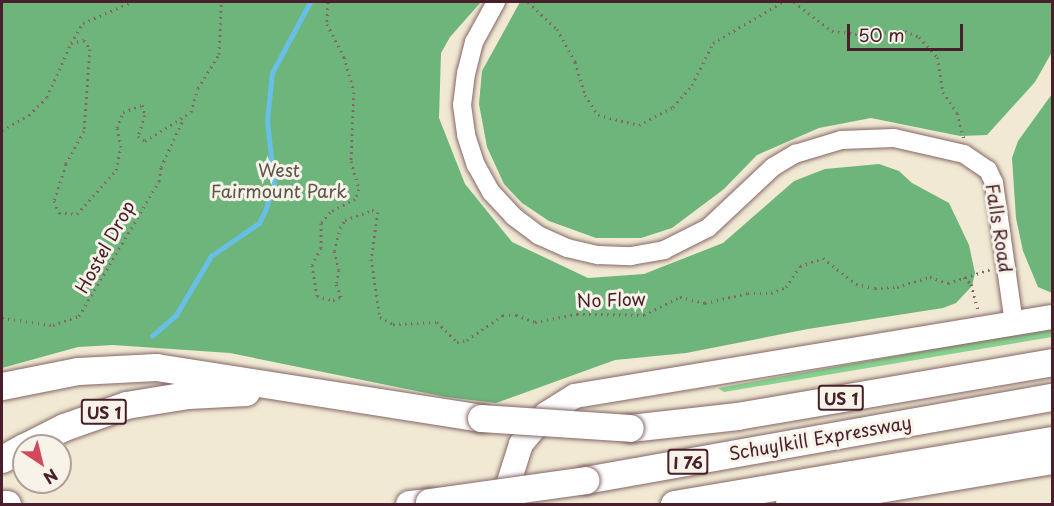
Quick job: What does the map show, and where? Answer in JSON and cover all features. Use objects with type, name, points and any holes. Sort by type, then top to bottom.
[{"type":"highway","name":"US 1","points":[[52,434],[96,414],[156,399],[301,390],[481,418],[630,428],[728,417],[1053,362]]},
{"type":"highway","points":[[2,386],[78,370],[156,367],[301,390]]},
{"type":"highway","name":"Schuylkill Expressway","points":[[419,503],[585,480],[1053,398]]},
{"type":"highway","points":[[630,428],[790,444]]},
{"type":"highway","points":[[674,504],[1053,440]]},
{"type":"highway","points":[[789,504],[1012,465],[1053,461]]},
{"type":"highway","points":[[2,504],[7,504]]},
{"type":"main road","points":[[502,504],[521,444],[546,414],[575,396],[1053,317]]},
{"type":"street","name":"Falls Road","points":[[496,2],[474,42],[463,89],[470,150],[502,205],[524,226],[567,248],[615,257],[647,254],[681,243],[708,228],[773,167],[825,143],[859,137],[886,138],[964,154],[981,163],[992,176],[1014,323]]},
{"type":"path","points":[[2,130],[29,115],[47,97],[83,22],[132,2]]},
{"type":"path","name":"Hostel Drop","points":[[2,318],[54,325],[79,316],[159,181],[162,167],[184,118],[191,112],[198,88],[219,54],[221,2]]},
{"type":"path","name":"No Flow","points":[[328,2],[327,24],[344,57],[354,92],[351,161],[359,189],[356,198],[330,212],[321,223],[321,248],[312,265],[317,296],[333,300],[341,297],[336,283],[339,270],[334,251],[340,228],[345,220],[372,210],[378,212],[371,259],[380,317],[393,324],[437,322],[457,342],[509,314],[535,322],[578,314],[644,315],[680,297],[705,303],[748,292],[771,293],[792,281],[800,266],[823,258],[856,284],[875,288],[897,287],[930,277],[948,284],[963,276],[1006,266]]},
{"type":"path","points":[[528,2],[557,28],[575,62],[585,96],[598,115],[639,125],[673,107],[692,85],[712,43],[783,2]]},
{"type":"path","points":[[794,2],[832,31],[855,34],[905,32],[919,37],[939,60],[943,92],[964,135],[964,154]]},
{"type":"path","points":[[71,43],[84,40],[90,49],[84,131],[55,196],[59,213],[77,214],[116,170],[121,147],[117,128],[123,112],[142,105],[145,115],[138,136],[146,141],[184,118]]},
{"type":"path","points":[[963,276],[974,292],[980,329]]},
{"type":"green space","name":"West Fairmount Park","points":[[2,2],[481,2],[450,37],[441,53],[439,118],[465,184],[512,242],[588,278],[644,274],[723,243],[794,181],[825,169],[879,164],[899,171],[912,183],[949,203],[969,245],[975,273],[972,286],[956,303],[943,308],[808,329],[686,353],[615,360],[496,403],[446,397],[230,353],[113,345],[78,347],[2,368]]},
{"type":"green space","points":[[520,2],[1052,2],[1052,52],[1035,82],[987,135],[960,136],[871,118],[819,128],[757,155],[724,189],[672,228],[641,238],[596,238],[549,221],[522,203],[504,184],[487,147],[479,104],[482,71]]},
{"type":"green space","points":[[1052,94],[1052,293],[1038,287],[1023,251],[1016,218],[1012,158],[1018,141]]},
{"type":"green space","points":[[1052,328],[1052,337],[724,392],[718,388]]},
{"type":"waterway","points":[[152,336],[176,315],[211,256],[259,223],[265,211],[274,185],[267,121],[272,73],[310,2]]}]
